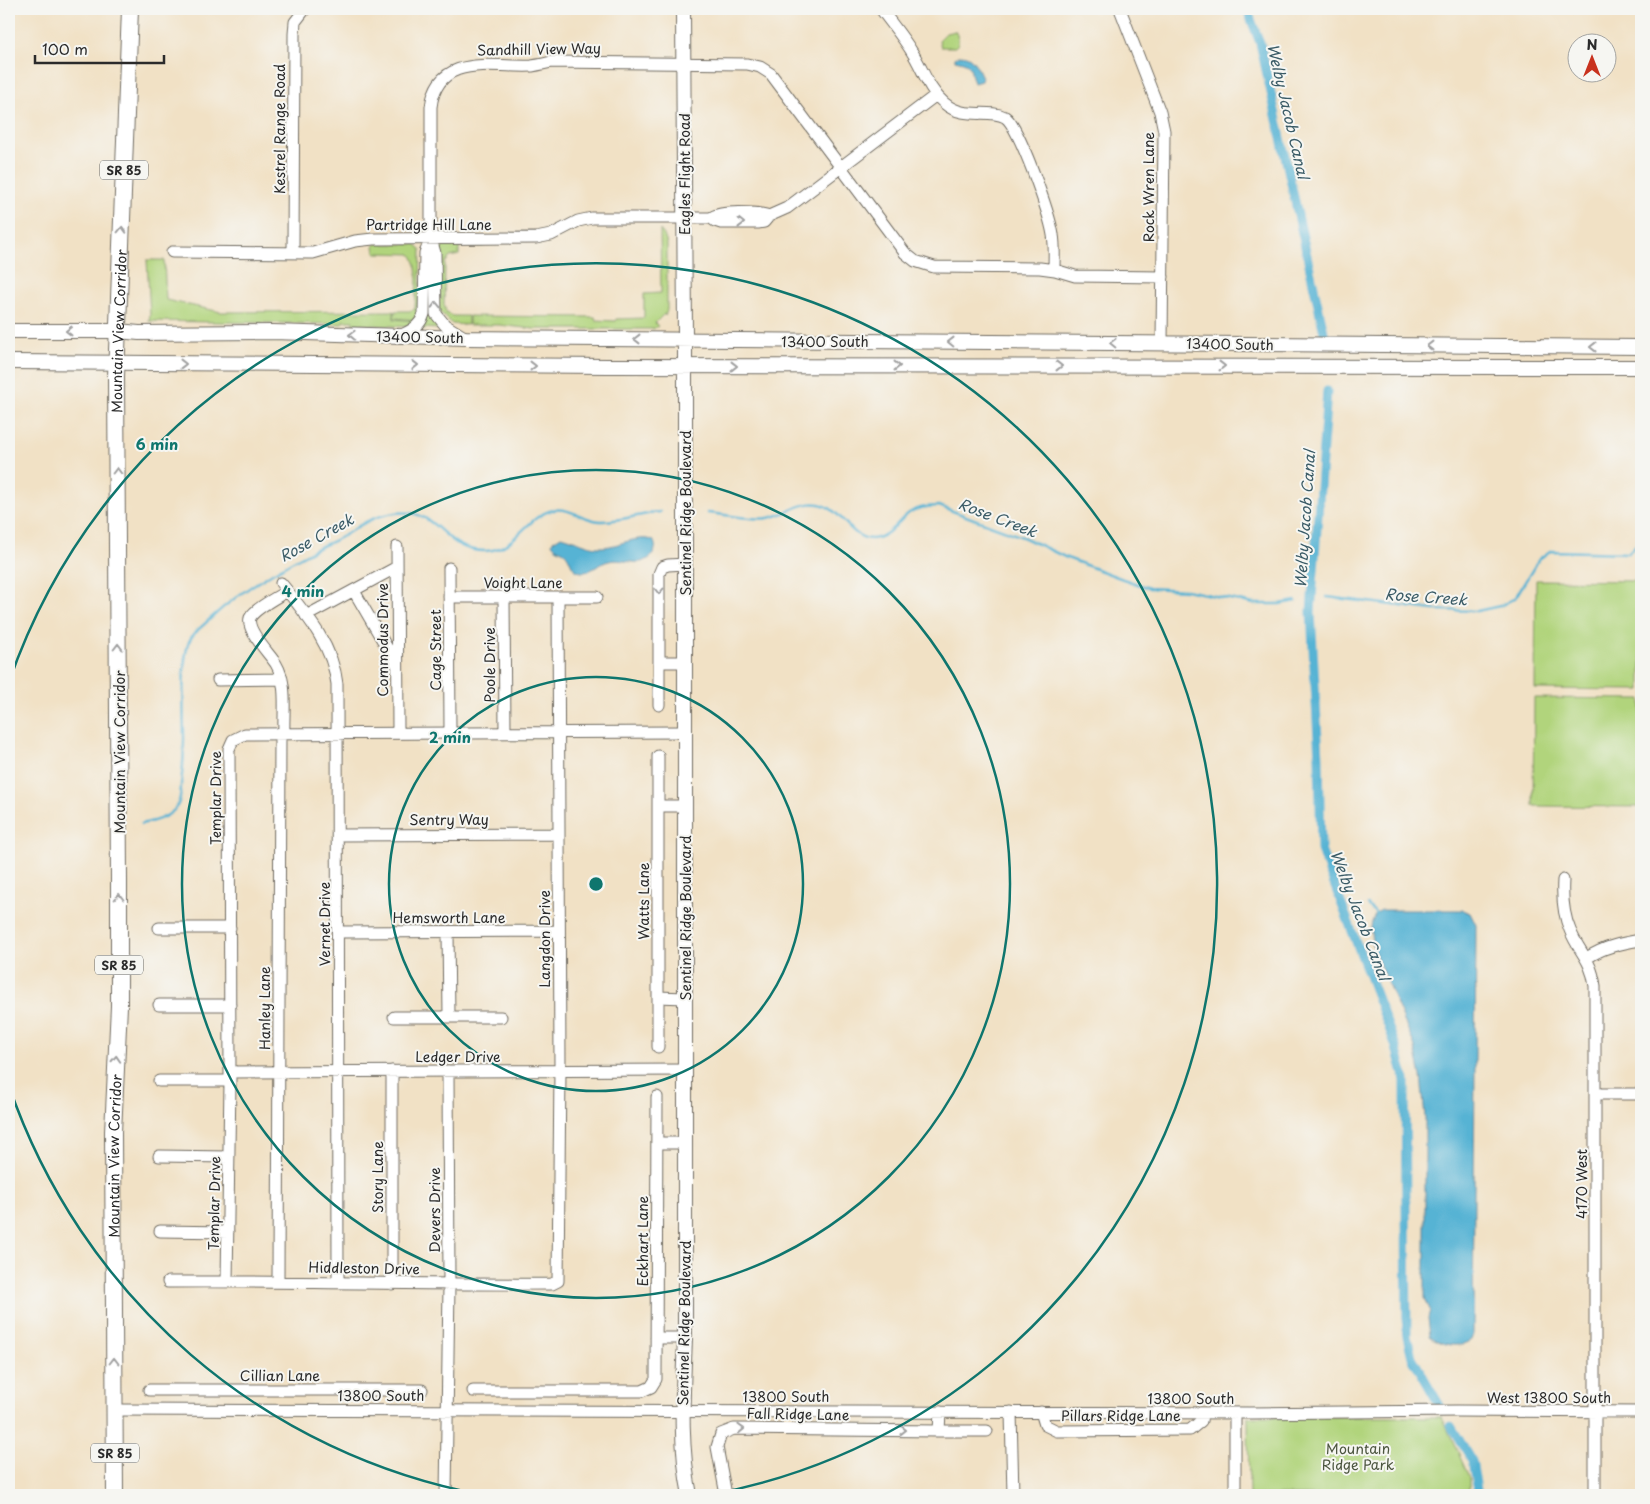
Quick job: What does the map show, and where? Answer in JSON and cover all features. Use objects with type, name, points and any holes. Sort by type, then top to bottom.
[{"type":"highway","name":"Mountain View Corridor","points":[[115,1495],[113,1132],[118,1006],[119,882],[117,363],[130,9]]},
{"type":"main road","name":"Eagles Flight Road","points":[[683,9],[685,339]]},
{"type":"main road","name":"13400 South","points":[[9,331],[118,331],[139,333],[274,332],[466,338],[1641,347]]},
{"type":"main road","name":"Sentinel Ridge Boulevard","points":[[685,339],[686,806],[683,1449],[690,1495]]},
{"type":"main road","name":"13400 South","points":[[9,362],[685,366],[1641,367]]},
{"type":"street","name":"Kestrel Range Road","points":[[293,253],[294,34],[296,22],[305,9]]},
{"type":"street","points":[[881,9],[910,49],[929,86],[945,104],[957,111],[969,114],[1000,115],[1010,121],[1045,203],[1053,234],[1054,269]]},
{"type":"street","name":"Rock Wren Lane","points":[[1120,9],[1163,123],[1162,344]]},
{"type":"street","name":"Sandhill View Way","points":[[397,337],[415,329],[422,320],[425,307],[425,253],[430,239],[431,105],[438,86],[448,74],[462,67],[472,66],[533,66],[551,62],[683,63],[747,64],[764,69],[772,74],[904,252],[920,264],[941,268],[1054,269],[1075,276],[1163,276]]},
{"type":"street","points":[[841,167],[936,95]]},
{"type":"street","name":"Partridge Hill Lane","points":[[172,252],[318,252],[360,240],[536,238],[551,235],[578,221],[592,218],[711,218],[720,213],[770,216],[787,208],[841,167]]},
{"type":"street","name":"Sandhill View Way","points":[[430,239],[435,253],[436,314],[445,325],[466,338]]},
{"type":"street","name":"Commodus Drive","points":[[397,546],[398,733]]},
{"type":"street","points":[[658,706],[658,574],[662,567],[685,564]]},
{"type":"street","points":[[306,616],[397,567]]},
{"type":"street","name":"Cage Street","points":[[449,568],[450,733]]},
{"type":"street","name":"Vernet Drive","points":[[284,587],[324,642],[334,663],[338,684],[338,1282]]},
{"type":"street","name":"Hanley Lane","points":[[278,1282],[282,679],[275,663],[251,630],[250,622],[254,613],[284,587]]},
{"type":"street","points":[[354,591],[397,667]]},
{"type":"street","name":"Voight Lane","points":[[449,597],[598,597]]},
{"type":"street","name":"Poole Drive","points":[[504,597],[505,733]]},
{"type":"street","name":"Langdon Drive","points":[[558,597],[560,1070],[558,1281]]},
{"type":"street","points":[[658,662],[686,662]]},
{"type":"street","points":[[218,680],[282,679]]},
{"type":"street","name":"Templar Drive","points":[[227,1282],[230,1076],[230,745],[236,737],[245,734],[686,732]]},
{"type":"street","name":"Watts Lane","points":[[658,756],[658,1046]]},
{"type":"street","points":[[658,806],[686,806]]},
{"type":"street","name":"Sentry Way","points":[[338,835],[559,834]]},
{"type":"street","name":"4170 West","points":[[1563,880],[1563,900],[1566,919],[1570,931],[1591,967],[1595,986],[1595,1495]]},
{"type":"street","points":[[159,928],[230,928]]},
{"type":"street","name":"Hemsworth Lane","points":[[339,932],[559,931]]},
{"type":"street","points":[[448,932],[449,1017]]},
{"type":"street","points":[[1587,958],[1596,952],[1612,946],[1641,940]]},
{"type":"street","points":[[658,997],[685,998]]},
{"type":"street","points":[[159,1005],[230,1005]]},
{"type":"street","points":[[394,1017],[501,1016]]},
{"type":"street","name":"Story Lane","points":[[392,1070],[392,1284]]},
{"type":"street","name":"Ledger Drive","points":[[159,1082],[279,1071],[685,1070]]},
{"type":"street","name":"Devers Drive","points":[[446,1495],[449,1285],[448,1071]]},
{"type":"street","points":[[1596,1094],[1641,1094]]},
{"type":"street","name":"Eckhart Lane","points":[[602,1391],[642,1391],[651,1387],[656,1379],[657,1096]]},
{"type":"street","points":[[657,1144],[685,1143]]},
{"type":"street","points":[[159,1156],[229,1157]]},
{"type":"street","points":[[160,1231],[228,1232]]},
{"type":"street","name":"Hiddleston Drive","points":[[168,1282],[338,1282],[449,1285],[552,1284],[558,1281]]},
{"type":"street","points":[[656,1338],[685,1338]]},
{"type":"street","points":[[184,1389],[184,1410]]},
{"type":"street","name":"Cillian Lane","points":[[149,1390],[422,1390]]},
{"type":"street","points":[[375,1390],[376,1410]]},
{"type":"street","points":[[520,1390],[520,1410]]},
{"type":"street","points":[[473,1391],[602,1391],[603,1411]]},
{"type":"street","name":"13800 South","points":[[115,1410],[1202,1413],[1457,1411]]},
{"type":"street","name":"West 13800 South","points":[[1457,1411],[1641,1412]]},
{"type":"street","points":[[939,1431],[940,1412]]},
{"type":"street","points":[[1011,1412],[1013,1495]]},
{"type":"street","name":"Pillars Ridge Lane","points":[[1042,1412],[1045,1425],[1057,1431],[1190,1430],[1201,1421],[1202,1413]]},
{"type":"street","points":[[1234,1495],[1235,1413]]},
{"type":"street","name":"Fall Ridge Lane","points":[[726,1495],[716,1447],[722,1434],[734,1429],[987,1431]]},
{"type":"green space","points":[[955,31],[958,37],[958,44],[955,47],[941,47],[939,40],[946,33]]},
{"type":"green space","points":[[660,230],[667,244],[667,310],[665,316],[664,314],[655,323],[658,326],[653,329],[534,329],[499,325],[469,325],[469,316],[595,317],[596,320],[616,321],[616,319],[644,318],[644,294],[661,293]]},
{"type":"green space","points":[[376,244],[415,244],[421,249],[419,315],[416,320],[394,318],[395,311],[415,309],[417,273],[411,254],[377,253],[374,246]]},
{"type":"green space","points":[[445,244],[482,244],[484,246],[459,246],[459,255],[450,257],[445,263],[444,304],[446,312],[453,316],[468,316],[468,325],[452,324],[438,310],[439,251]]},
{"type":"green space","points":[[428,254],[442,328],[441,329],[421,328]]},
{"type":"green space","points":[[147,260],[164,260],[166,300],[221,312],[394,311],[394,319],[417,321],[409,327],[353,324],[353,321],[343,321],[343,324],[149,321]]},
{"type":"green space","points":[[1536,580],[1641,581],[1641,690],[1535,689]]},
{"type":"green space","points":[[1534,698],[1641,699],[1641,807],[1533,806]]},
{"type":"green space","name":"Mountain Ridge Park","points":[[1248,1417],[1442,1417],[1469,1477],[1469,1495],[1249,1495]]},
{"type":"water","points":[[960,55],[968,57],[974,62],[982,77],[981,81],[974,83],[968,65],[955,60]]},
{"type":"water","points":[[561,536],[597,547],[646,539],[653,540],[655,549],[649,559],[643,561],[614,560],[581,572],[574,569],[567,554],[556,548],[552,543]]},
{"type":"water","points":[[1381,910],[1462,910],[1470,913],[1476,925],[1473,1334],[1471,1340],[1461,1344],[1445,1344],[1430,1336],[1428,1318],[1430,1310],[1425,1298],[1425,1117],[1421,1076],[1414,1044],[1376,956],[1373,944],[1371,925],[1376,914]]},
{"type":"waterway","name":"Welby Jacob Canal","points":[[1247,9],[1260,43],[1325,337]]},
{"type":"waterway","name":"Welby Jacob Canal","points":[[1327,391],[1311,612],[1319,758],[1321,850],[1395,1044],[1405,1080],[1407,1336],[1412,1357],[1440,1406]]},
{"type":"waterway","name":"Rose Creek","points":[[707,513],[761,519],[775,516],[806,504],[819,504],[834,511],[857,534],[864,538],[872,539],[888,533],[912,511],[923,507],[939,506],[1025,538],[1067,558],[1149,588],[1186,590],[1254,604],[1280,604],[1296,601]]},
{"type":"waterway","name":"Rose Creek","points":[[141,824],[168,815],[177,807],[179,801],[184,750],[183,702],[185,657],[191,638],[197,630],[221,609],[271,574],[366,522],[390,514],[411,513],[422,516],[462,546],[473,550],[486,551],[506,545],[544,513],[553,510],[565,510],[600,521],[660,512]]},
{"type":"waterway","name":"Rose Creek","points":[[1327,597],[1434,610],[1477,611],[1500,606],[1515,598],[1539,559],[1550,551],[1628,553],[1641,540]]},
{"type":"waterway","points":[[1368,905],[1377,915]]},
{"type":"waterway","name":"Welby Jacob Canal","points":[[1451,1426],[1472,1461],[1478,1495]]}]
